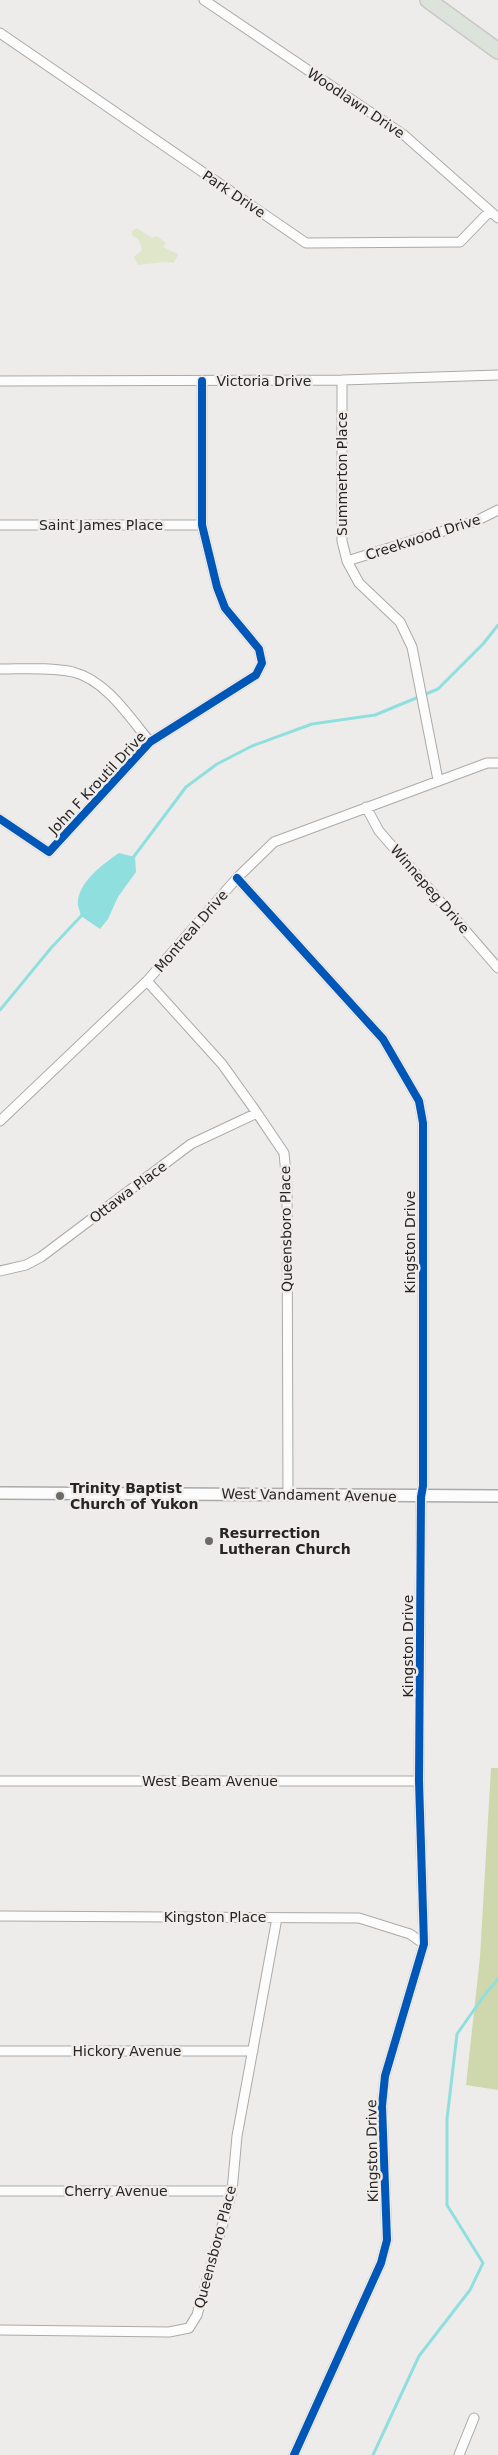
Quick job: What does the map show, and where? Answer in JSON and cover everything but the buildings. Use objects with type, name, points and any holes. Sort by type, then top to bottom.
[{"type":"highway","points":[[428,0],[498,51]]},
{"type":"street","name":"Woodlawn Drive","points":[[204,0],[404,135],[498,218]]},
{"type":"street","name":"Park Drive","points":[[0,33],[306,243],[460,242],[490,211]]},
{"type":"street","name":"Victoria Drive","points":[[0,380],[342,380],[498,376]]},
{"type":"street","name":"Summerton Place","points":[[342,380],[342,541],[347,561],[359,583],[400,622],[412,647],[438,780]]},
{"type":"street","name":"John F Kroutil Drive","points":[[0,819],[49,852],[150,742],[256,675],[262,664],[259,649],[225,608],[217,587],[202,525],[202,381]]},
{"type":"street","name":"Creekwood Drive","points":[[347,561],[476,521],[498,510]]},
{"type":"street","name":"Saint James Place","points":[[0,525],[202,525]]},
{"type":"street","points":[[0,669],[50,669],[75,673],[93,682],[111,696],[150,742]]},
{"type":"street","name":"Montreal Drive","points":[[0,1121],[147,981],[238,878],[274,842],[438,780],[487,763],[498,763]]},
{"type":"street","name":"Winnepeg Drive","points":[[366,807],[379,831],[498,968]]},
{"type":"street","name":"Kingston Drive","points":[[238,878],[383,1040],[419,1101],[423,1123],[423,1486],[421,1497],[419,1781],[424,1944],[385,2076],[382,2106],[386,2240],[381,2263],[294,2455]]},
{"type":"street","name":"Queensboro Place","points":[[147,981],[222,1064],[284,1153],[287,1185],[288,1495]]},
{"type":"street","name":"Ottawa Place","points":[[0,1271],[26,1265],[41,1257],[191,1144],[256,1113]]},
{"type":"street","name":"West Vandament Avenue","points":[[0,1493],[498,1496]]},
{"type":"street","name":"West Beam Avenue","points":[[0,1781],[419,1781]]},
{"type":"street","name":"Kingston Place","points":[[0,1916],[359,1918],[410,1934],[424,1944]]},
{"type":"street","name":"Queensboro Place","points":[[0,2330],[169,2332],[189,2328],[197,2315],[232,2192],[237,2136],[254,2052],[277,1918]]},
{"type":"street","name":"Hickory Avenue","points":[[0,2052],[254,2052]]},
{"type":"street","name":"Cherry Avenue","points":[[0,2191],[232,2192]]},
{"type":"street","points":[[459,2455],[474,2418]]},
{"type":"green space","points":[[137,228],[152,238],[157,236],[166,243],[163,247],[178,254],[174,263],[164,262],[138,265],[134,257],[142,250],[139,240],[132,235],[132,231]]},
{"type":"green space","points":[[491,1768],[498,1768],[498,2090],[466,2085],[480,1957]]},
{"type":"water","points":[[119,853],[135,857],[136,872],[118,897],[108,919],[100,929],[81,916],[78,900],[83,886],[88,879]]},
{"type":"waterway","points":[[132,859],[186,787],[217,764],[252,746],[312,724],[375,715],[438,689],[483,644],[498,625]]},
{"type":"waterway","points":[[0,1010],[51,948],[83,914]]},
{"type":"waterway","points":[[373,2455],[419,2356],[470,2290],[483,2263],[447,2205],[447,2119],[457,2034],[498,1979]]},
{"type":"cycle path","points":[[0,819],[49,852],[150,742],[256,675],[262,663],[259,649],[225,608],[217,587],[202,525],[202,381]]},
{"type":"cycle path","points":[[237,878],[383,1039],[419,1101],[423,1123],[423,1486],[421,1497],[419,1781],[424,1944],[385,2076],[382,2106],[387,2240],[381,2263],[294,2455]]},
{"type":"place","name":"Trinity Baptist Church of Yukon","points":[[60,1496]]},
{"type":"place","name":"Resurrection Lutheran Church","points":[[209,1541]]}]
